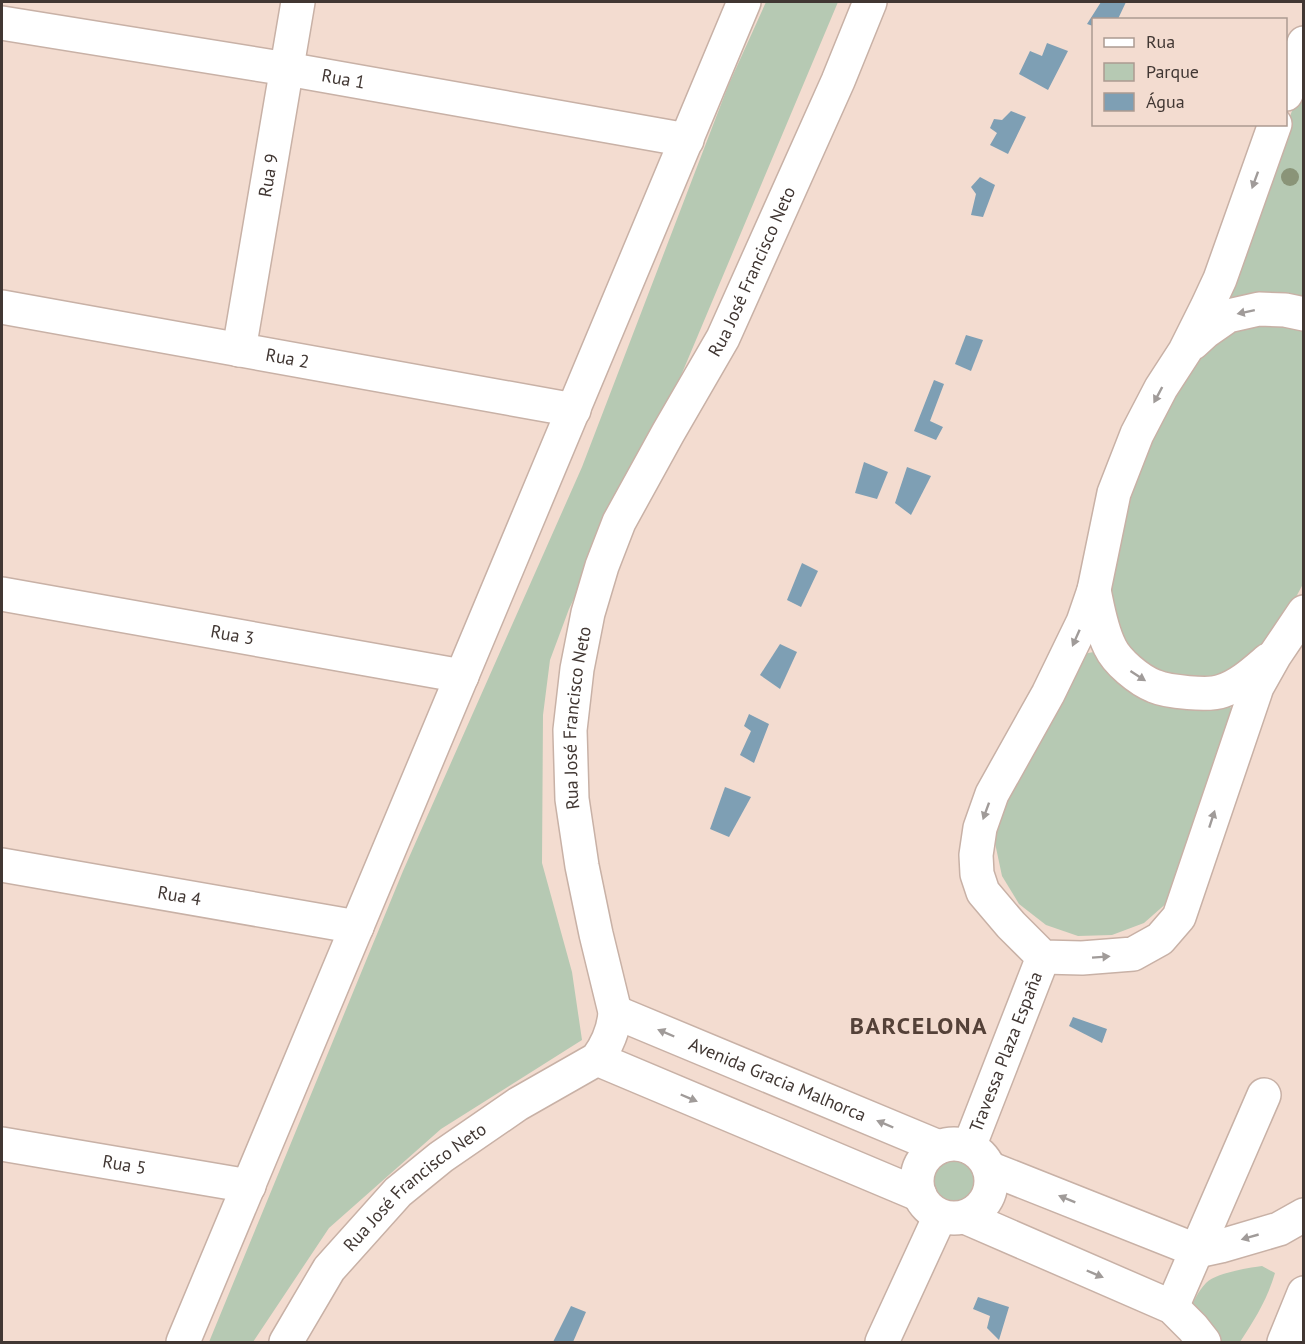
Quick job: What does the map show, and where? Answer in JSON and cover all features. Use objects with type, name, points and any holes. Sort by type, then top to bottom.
[{"type":"street","name":"Rua 9","points":[[239,350],[298,2]]},
{"type":"street","points":[[183,1342],[744,2]]},
{"type":"street","name":"Rua José Francisco Neto","points":[[286,1342],[329,1269],[398,1192],[441,1157],[508,1111],[597,1059],[610,1036],[615,1012],[582,866],[572,799],[570,730],[577,669],[588,613],[602,566],[619,522],[723,338],[838,81],[870,2]]},
{"type":"street","name":"Rua 1","points":[[2,23],[287,69],[687,140]]},
{"type":"street","points":[[1287,92],[1304,43]]},
{"type":"street","points":[[1287,94],[1304,74]]},
{"type":"street","points":[[1274,126],[1208,307],[1137,434],[1114,493],[1094,590],[1083,622],[1048,694],[992,794],[980,828],[975,855],[982,892],[1043,957],[1082,958],[1133,954],[1160,939],[1179,917],[1257,687],[1304,612]]},
{"type":"street","name":"Rua 2","points":[[2,307],[574,410]]},
{"type":"street","points":[[1185,351],[1227,316],[1259,309],[1285,310],[1304,314]]},
{"type":"street","points":[[1094,590],[1099,617],[1111,649],[1128,669],[1155,687],[1189,693],[1221,692],[1249,677],[1275,655]]},
{"type":"street","name":"Rua 3","points":[[2,594],[462,676]]},
{"type":"street","name":"Rua 4","points":[[2,865],[357,927]]},
{"type":"street","name":"Travessa Plaza España","points":[[966,1154],[1043,957]]},
{"type":"street","name":"Avenida Gracia Malhorca","points":[[615,1012],[1198,1251]]},
{"type":"street","points":[[597,1059],[1172,1307],[1204,1342]]},
{"type":"street","points":[[1172,1307],[1264,1095]]},
{"type":"street","name":"Rua 5","points":[[2,1144],[249,1186]]},
{"type":"street","points":[[928,1154],[966,1154],[991,1179],[990,1191],[985,1202],[976,1211],[941,1209],[917,1188],[917,1175],[921,1163],[928,1154]]},
{"type":"street","points":[[882,1342],[941,1209]]},
{"type":"street","points":[[1198,1251],[1279,1229],[1304,1215]]},
{"type":"street","points":[[1284,1342],[1304,1293]]},
{"type":"green space","points":[[766,2],[838,2],[680,378],[569,609],[550,660],[543,715],[542,863],[572,972],[582,1040],[441,1129],[329,1228],[253,1342],[209,1342],[403,871],[582,467],[728,86]]},
{"type":"green space","points":[[1303,93],[1303,301],[1255,295],[1227,299],[1287,126],[1295,102]]},
{"type":"green space","points":[[1241,322],[1303,323],[1303,584],[1288,612],[1243,668],[1229,675],[1186,683],[1132,658],[1107,606],[1117,525],[1167,402],[1206,347]]},
{"type":"green space","points":[[1094,652],[1229,705],[1233,711],[1169,901],[1144,923],[1112,935],[1078,936],[1046,925],[1019,904],[1002,876],[995,843],[999,810],[1082,657]]},
{"type":"green space","points":[[949,1153],[959,1153],[973,1160],[980,1179],[973,1198],[959,1205],[949,1205],[939,1201],[932,1194],[928,1184],[928,1174],[932,1164],[939,1157]]},
{"type":"green space","points":[[1262,1266],[1275,1273],[1260,1309],[1240,1342],[1204,1342],[1188,1313],[1203,1286],[1211,1279],[1224,1274]]},
{"type":"water","points":[[1101,2],[1126,2],[1118,18],[1092,18],[1092,26],[1087,24]]},
{"type":"water","points":[[1047,43],[1068,51],[1048,90],[1019,74],[1030,51],[1042,56]]},
{"type":"water","points":[[1011,111],[1026,117],[1008,154],[990,145],[997,133],[990,128],[994,119],[1002,120]]},
{"type":"water","points":[[980,177],[995,185],[983,217],[971,215],[976,194],[971,187]]},
{"type":"water","points":[[966,335],[983,340],[971,371],[955,364]]},
{"type":"water","points":[[934,380],[944,384],[930,421],[943,427],[936,440],[914,431]]},
{"type":"water","points":[[864,462],[888,472],[877,499],[855,493]]},
{"type":"water","points":[[907,467],[931,476],[911,515],[895,503]]},
{"type":"water","points":[[802,563],[818,571],[801,607],[787,600]]},
{"type":"water","points":[[780,644],[797,652],[780,689],[760,675]]},
{"type":"water","points":[[749,714],[769,724],[754,763],[740,755],[751,731],[744,726]]},
{"type":"water","points":[[725,787],[751,797],[729,837],[710,829]]},
{"type":"water","points":[[1073,1017],[1107,1029],[1102,1043],[1069,1026]]},
{"type":"water","points":[[978,1297],[1009,1307],[999,1340],[987,1328],[990,1316],[973,1309]]},
{"type":"water","points":[[571,1306],[586,1312],[573,1342],[553,1342]]},
{"type":"district","name":"BARCELONA","points":[[919,1026]]}]
